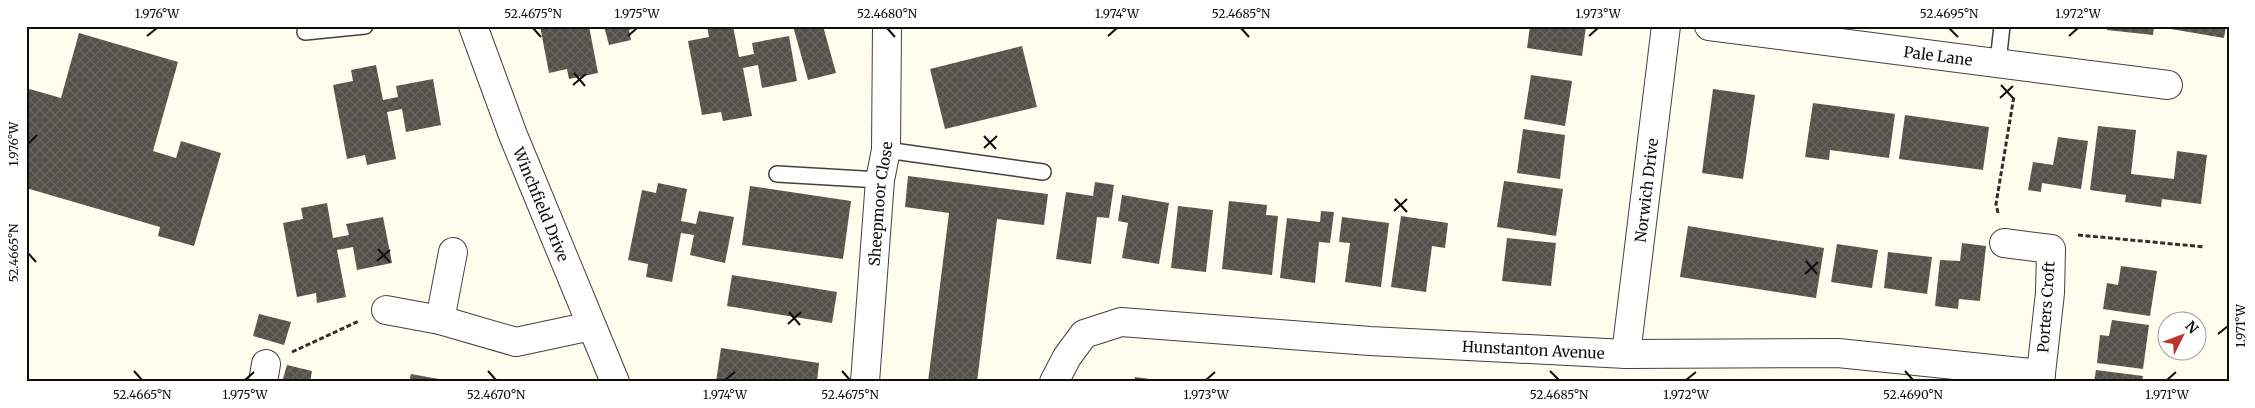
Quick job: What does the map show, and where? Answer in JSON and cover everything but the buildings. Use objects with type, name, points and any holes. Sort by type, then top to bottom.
[{"type":"street","name":"Winchfield Drive","points":[[473,26],[513,135],[615,382]]},
{"type":"street","name":"Sheepmoor Close","points":[[865,382],[880,180],[886,150],[887,26]]},
{"type":"street","name":"Norwich Drive","points":[[1626,354],[1666,26]]},
{"type":"street","name":"Pale Lane","points":[[1708,26],[2168,84]]},
{"type":"street","name":"Porters Croft","points":[[2004,243],[2051,249],[2050,293],[2040,378]]},
{"type":"street","points":[[440,320],[453,252]]},
{"type":"street","points":[[386,310],[440,320],[516,342],[591,326]]},
{"type":"street","name":"Hunstanton Avenue","points":[[1054,382],[1067,357],[1084,334],[1121,322],[1370,341],[1626,354],[1838,353],[2040,378]]},
{"type":"lane","points":[[305,32],[365,26]]},
{"type":"lane","points":[[2002,26],[2009,63]]},
{"type":"lane","points":[[886,150],[1043,172]]},
{"type":"lane","points":[[778,174],[880,180]]},
{"type":"path","points":[[2004,243],[1996,204],[2009,63]]},
{"type":"path","points":[[2051,249],[2077,235],[2205,247]]},
{"type":"path","points":[[265,373],[386,310]]}]
